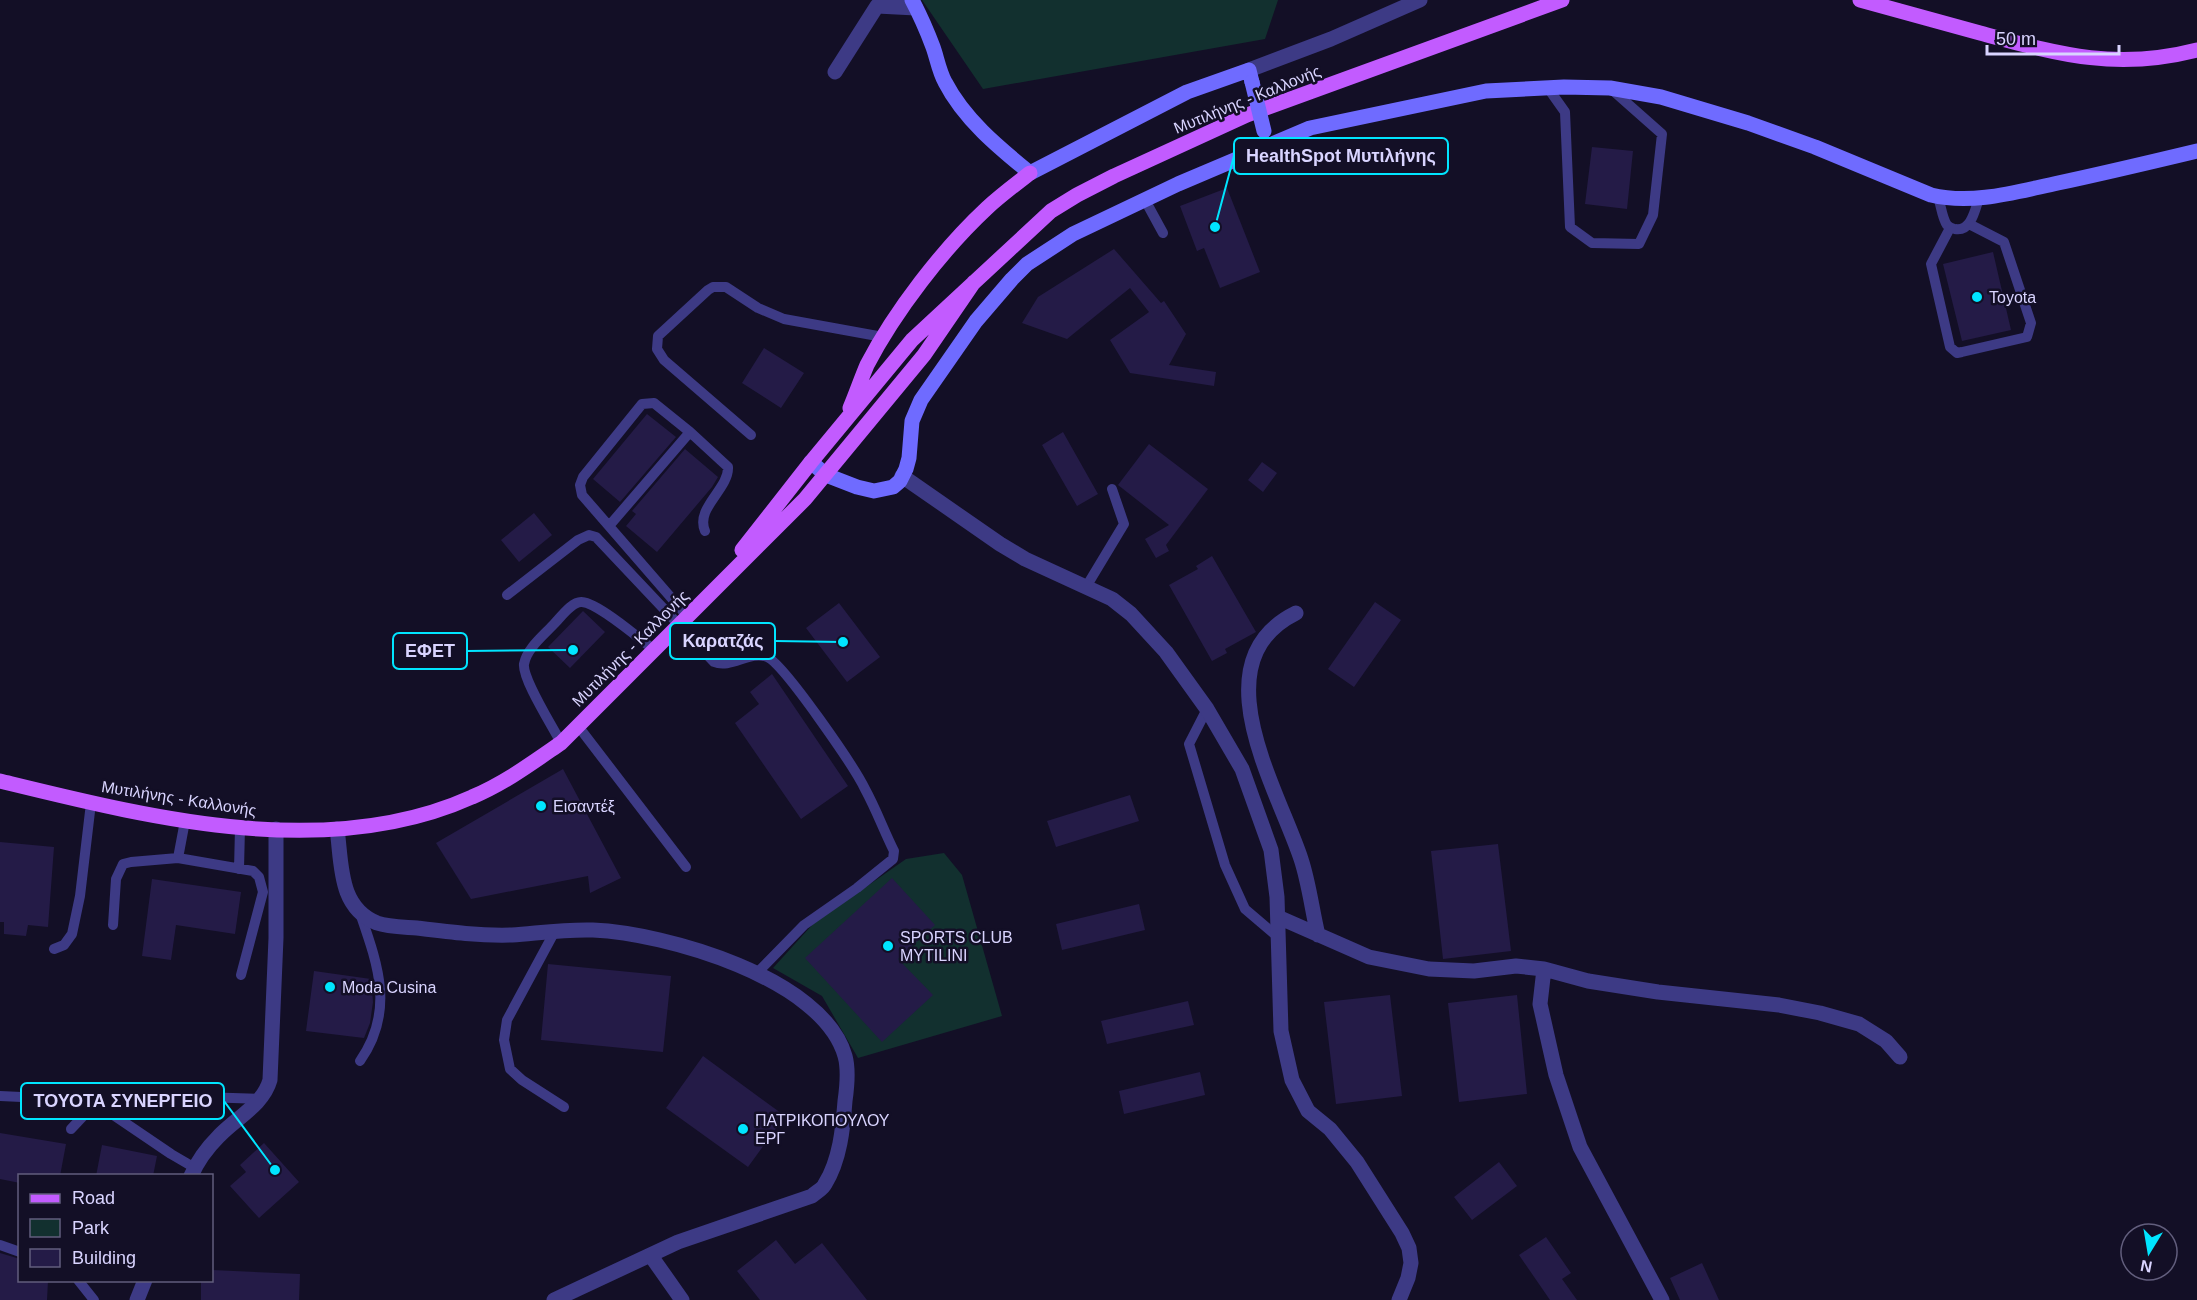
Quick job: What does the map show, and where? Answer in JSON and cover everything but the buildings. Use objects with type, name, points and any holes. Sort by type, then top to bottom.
[{"type":"main road","name":"Μυτιλήνης - Καλλονής","points":[[706,597],[811,462],[912,340],[1051,211],[1114,176],[1247,115],[1562,0]]},
{"type":"main road","points":[[1860,0],[2049,52],[2082,58],[2149,60],[2197,50]]},
{"type":"main road","points":[[845,421],[866,367],[883,337],[945,253],[987,208],[1030,173]]},
{"type":"main road","name":"Μυτιλήνης - Καλλονής","points":[[0,781],[91,803],[185,821],[240,828],[337,829],[375,825],[420,815],[470,798],[515,776],[561,743],[805,499],[924,355],[974,282]]},
{"type":"street","points":[[835,72],[874,3],[914,4],[945,82],[956,99],[978,127],[1030,173],[1187,92],[1250,76],[1420,0]]},
{"type":"street","points":[[1250,76],[1266,138]]},
{"type":"street","points":[[811,462],[830,469],[857,487],[874,491],[892,487],[900,481],[909,458],[910,432],[916,410],[961,341],[1027,264],[1073,234],[1266,138],[1310,128],[1485,92],[1548,88],[1610,88],[1661,97],[1748,123],[1815,147],[1938,197],[1967,200],[2095,175],[2197,150]]},
{"type":"street","points":[[822,449],[830,469]]},
{"type":"street","points":[[902,476],[1025,559],[1112,599],[1131,614],[1166,652],[1207,710],[1242,769],[1271,850],[1278,917],[1281,1030],[1292,1080],[1308,1111],[1330,1129],[1357,1162],[1402,1233],[1409,1248],[1411,1263],[1399,1300]]},
{"type":"street","points":[[1296,613],[1279,621],[1256,647],[1250,664],[1248,700],[1265,767],[1301,860],[1318,935]]},
{"type":"street","points":[[193,1172],[217,1138],[261,1099],[267,1091],[270,1080],[276,938],[276,829]]},
{"type":"street","points":[[337,829],[345,893],[360,913],[378,923],[465,935],[595,930],[663,941],[698,950],[756,974],[810,1005],[824,1019],[845,1056],[847,1081],[840,1144],[825,1185],[812,1196],[678,1242],[554,1300]]},
{"type":"street","points":[[1278,917],[1369,957],[1429,969],[1474,971],[1516,966],[1545,969],[1588,981],[1658,992],[1779,1005],[1820,1013],[1859,1024],[1886,1041],[1900,1057]]},
{"type":"street","points":[[1545,969],[1540,1004],[1556,1075],[1580,1147],[1662,1300]]},
{"type":"street","points":[[651,1256],[682,1300]]},
{"type":"street","points":[[137,1300],[145,1282]]},
{"type":"lane","points":[[1548,88],[1565,112],[1570,227],[1592,243],[1639,244],[1653,215],[1662,134],[1610,88]]},
{"type":"lane","points":[[1938,197],[1946,224],[1950,228],[1964,229],[1969,224],[1979,198]]},
{"type":"lane","points":[[1145,200],[1163,233]]},
{"type":"lane","points":[[1950,228],[1931,264],[1950,347],[1957,353],[2027,337],[2031,323],[2004,242],[1969,224]]},
{"type":"lane","points":[[752,435],[664,360],[657,349],[658,336],[713,287],[732,289],[758,308],[784,319],[883,337]]},
{"type":"lane","points":[[705,531],[703,519],[728,476],[728,467],[654,403],[646,403],[638,407],[583,477],[580,485],[582,495],[717,663],[723,664],[758,656],[764,656],[774,662],[798,690],[865,787],[894,851],[891,862],[804,925],[756,974]]},
{"type":"lane","points":[[609,526],[690,432]]},
{"type":"lane","points":[[1086,587],[1124,524],[1112,489]]},
{"type":"lane","points":[[507,595],[578,540],[589,535],[601,540],[683,620]]},
{"type":"lane","points":[[561,743],[526,677],[524,664],[537,642],[573,604],[584,602],[598,608],[654,650]]},
{"type":"lane","points":[[1207,710],[1189,744],[1225,865],[1245,909],[1279,938]]},
{"type":"lane","points":[[578,726],[686,867]]},
{"type":"lane","points":[[54,949],[64,945],[72,934],[80,896],[91,803]]},
{"type":"lane","points":[[178,858],[185,821]]},
{"type":"lane","points":[[239,869],[240,828]]},
{"type":"lane","points":[[112,926],[116,879],[123,864],[178,858],[253,872],[259,877],[263,892],[240,975]]},
{"type":"lane","points":[[360,913],[380,976],[380,1013],[377,1029],[372,1045],[360,1061]]},
{"type":"lane","points":[[555,931],[507,1020],[504,1040],[510,1070],[564,1107]]},
{"type":"lane","points":[[0,1096],[64,1099],[140,1095],[261,1099]]},
{"type":"lane","points":[[70,1129],[87,1112],[97,1110],[112,1114],[171,1154],[193,1172]]},
{"type":"lane","points":[[0,1245],[18,1251]]},
{"type":"lane","points":[[79,1282],[90,1299]]},
{"type":"green space","points":[[922,0],[1278,0],[1265,39],[983,89]]},
{"type":"green space","name":"SPORTS CLUB MYTILINI","points":[[944,853],[962,875],[1002,1016],[858,1058],[822,996],[773,968],[813,924],[906,859]]},
{"type":"place","name":"HealthSpot Μυτιλήνης","points":[[1215,227]]},
{"type":"place","name":"Toyota","points":[[1977,297]]},
{"type":"place","name":"Καρατζάς","points":[[843,642]]},
{"type":"place","name":"ΕΦΕΤ","points":[[573,650]]},
{"type":"place","name":"Εισαντέξ","points":[[541,806]]},
{"type":"place","name":"SPORTS CLUB MYTILINI","points":[[888,946]]},
{"type":"place","name":"Moda Cusina","points":[[330,987]]},
{"type":"place","name":"ΠΑΤΡΙΚΟΠΟΥΛΟΥ ΕΡΓ","points":[[743,1129]]},
{"type":"place","name":"ΤΟΥΟΤΑ ΣΥΝΕΡΓΕΙΟ","points":[[275,1170]]}]
